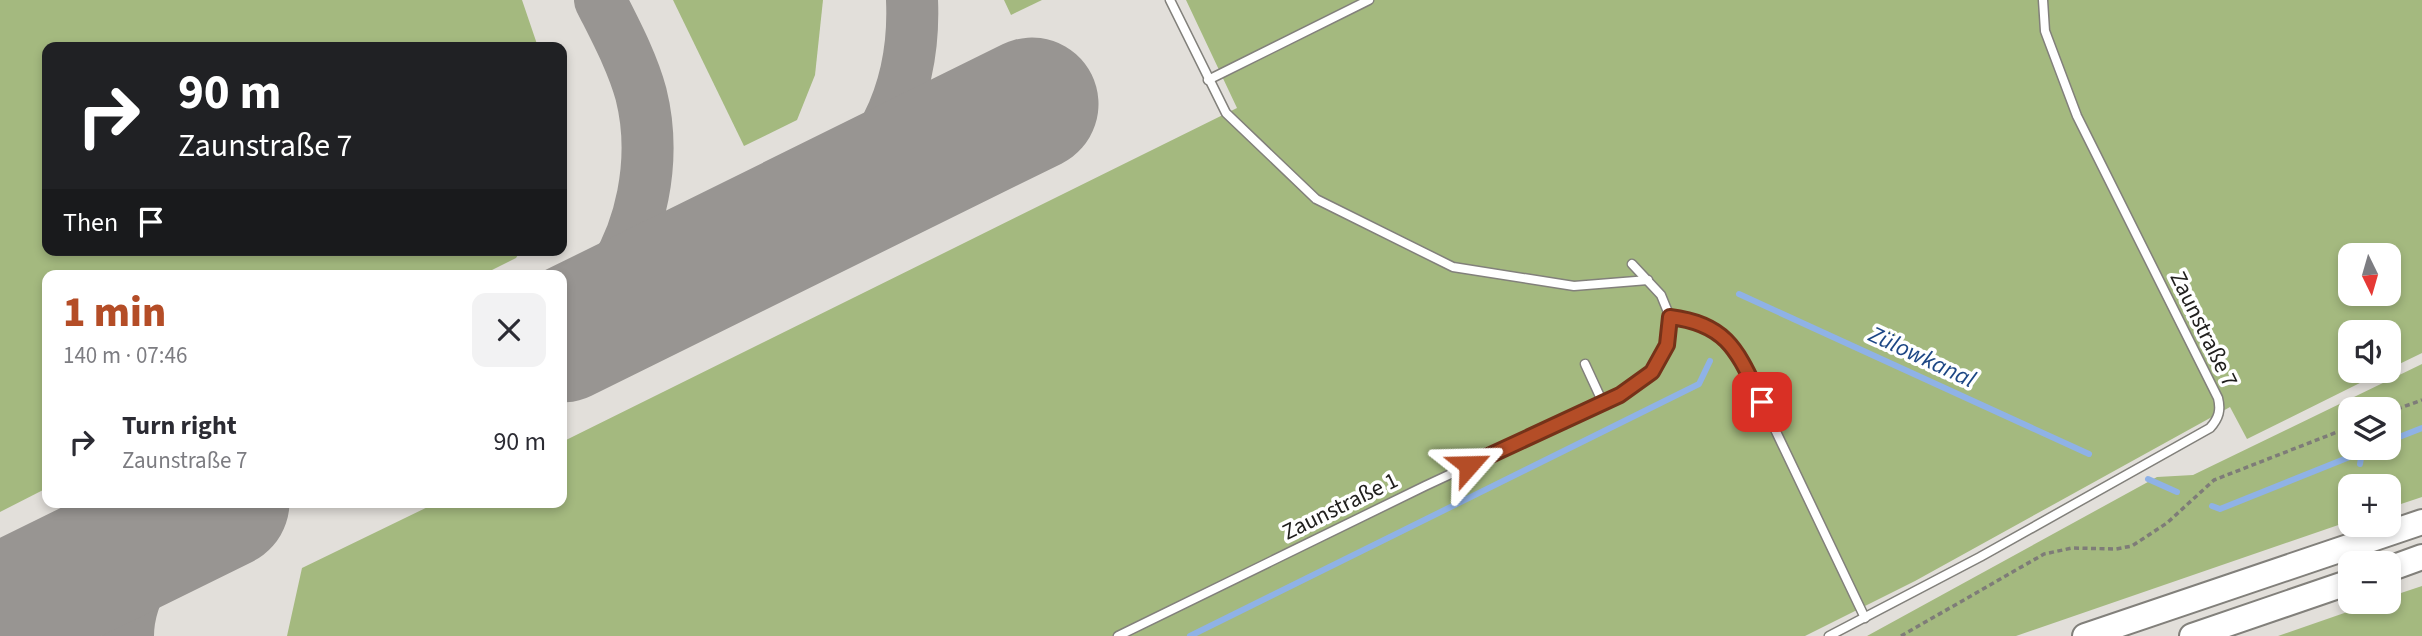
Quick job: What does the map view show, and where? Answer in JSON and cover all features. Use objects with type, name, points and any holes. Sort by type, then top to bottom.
[{"type":"main road","points":[[2085,636],[2422,522]]},
{"type":"main road","points":[[2401,565],[2422,557]]},
{"type":"main road","points":[[2192,636],[2338,586]]},
{"type":"lane","points":[[1170,0],[1226,113],[1316,199],[1453,267],[1574,286],[1648,280]]},
{"type":"lane","points":[[1208,80],[1369,0]]},
{"type":"lane","name":"Zaunstraße 7","points":[[1829,636],[1980,557],[2204,432],[2219,415],[2217,398],[2077,116],[2045,32],[2043,0]]},
{"type":"lane","points":[[1632,264],[1661,295],[1670,317],[1695,320],[1726,339],[1739,354],[1865,618]]},
{"type":"lane","name":"Zaunstraße 1","points":[[1118,636],[1425,486],[1620,395],[1652,372],[1667,345],[1670,317]]},
{"type":"lane","points":[[1586,364],[1603,403]]},
{"type":"path","points":[[2401,408],[2422,400]]},
{"type":"path","points":[[1900,636],[2044,554],[2072,548],[2116,549],[2132,546],[2166,523],[2214,480],[2338,432]]},
{"type":"green space","points":[[0,0],[522,0],[536,42],[42,42],[42,256],[517,256],[492,270],[42,270],[42,491],[0,512]]},
{"type":"green space","points":[[673,0],[823,0],[815,75],[797,120],[744,146]]},
{"type":"green space","points":[[1004,0],[1042,0],[1011,15]]},
{"type":"green space","points":[[1186,0],[2422,0],[2422,353],[2401,363],[2401,320],[2338,320],[2338,383],[2360,383],[2247,439],[2230,407],[1915,581],[1805,636],[287,636],[302,568],[426,508],[567,508],[567,440],[1237,108]]},
{"type":"green space","points":[[2422,364],[2422,497],[2401,504],[2401,474],[2338,474],[2338,525],[2016,636],[1867,636],[2157,477],[2193,475],[2338,405],[2338,460],[2401,460],[2401,397],[2354,397],[2383,383],[2401,383],[2401,374]]},
{"type":"green space","points":[[2422,586],[2422,636],[2278,636],[2341,614],[2401,614],[2401,593]]},
{"type":"waterway","name":"Zülowkanal","points":[[1739,294],[2089,454]]},
{"type":"waterway","points":[[1190,636],[1699,384],[1710,361]]},
{"type":"waterway","name":"Zülowkanal","points":[[2401,436],[2422,428]]},
{"type":"waterway","name":"Zülowkanal","points":[[2212,506],[2220,509],[2342,460]]},
{"type":"waterway","points":[[2360,464],[2361,460]]},
{"type":"waterway","name":"Zülowkanal","points":[[2148,479],[2177,492]]},
{"type":"taxiway","points":[[567,327],[602,288],[628,244],[637,220],[647,170],[646,119],[641,94],[628,58],[600,0]]},
{"type":"taxiway","points":[[802,218],[852,176],[872,151],[887,124],[899,96],[907,65],[912,33],[912,0]]},
{"type":"taxiway","points":[[128,636],[134,602],[148,571],[192,518]]},
{"type":"runway","points":[[567,334],[1032,104]]},
{"type":"runway","points":[[0,612],[211,508]]},
{"type":"route","points":[[1469,465],[1620,395],[1652,372],[1667,345],[1670,317],[1695,320],[1726,339],[1739,354],[1762,402]]}]
